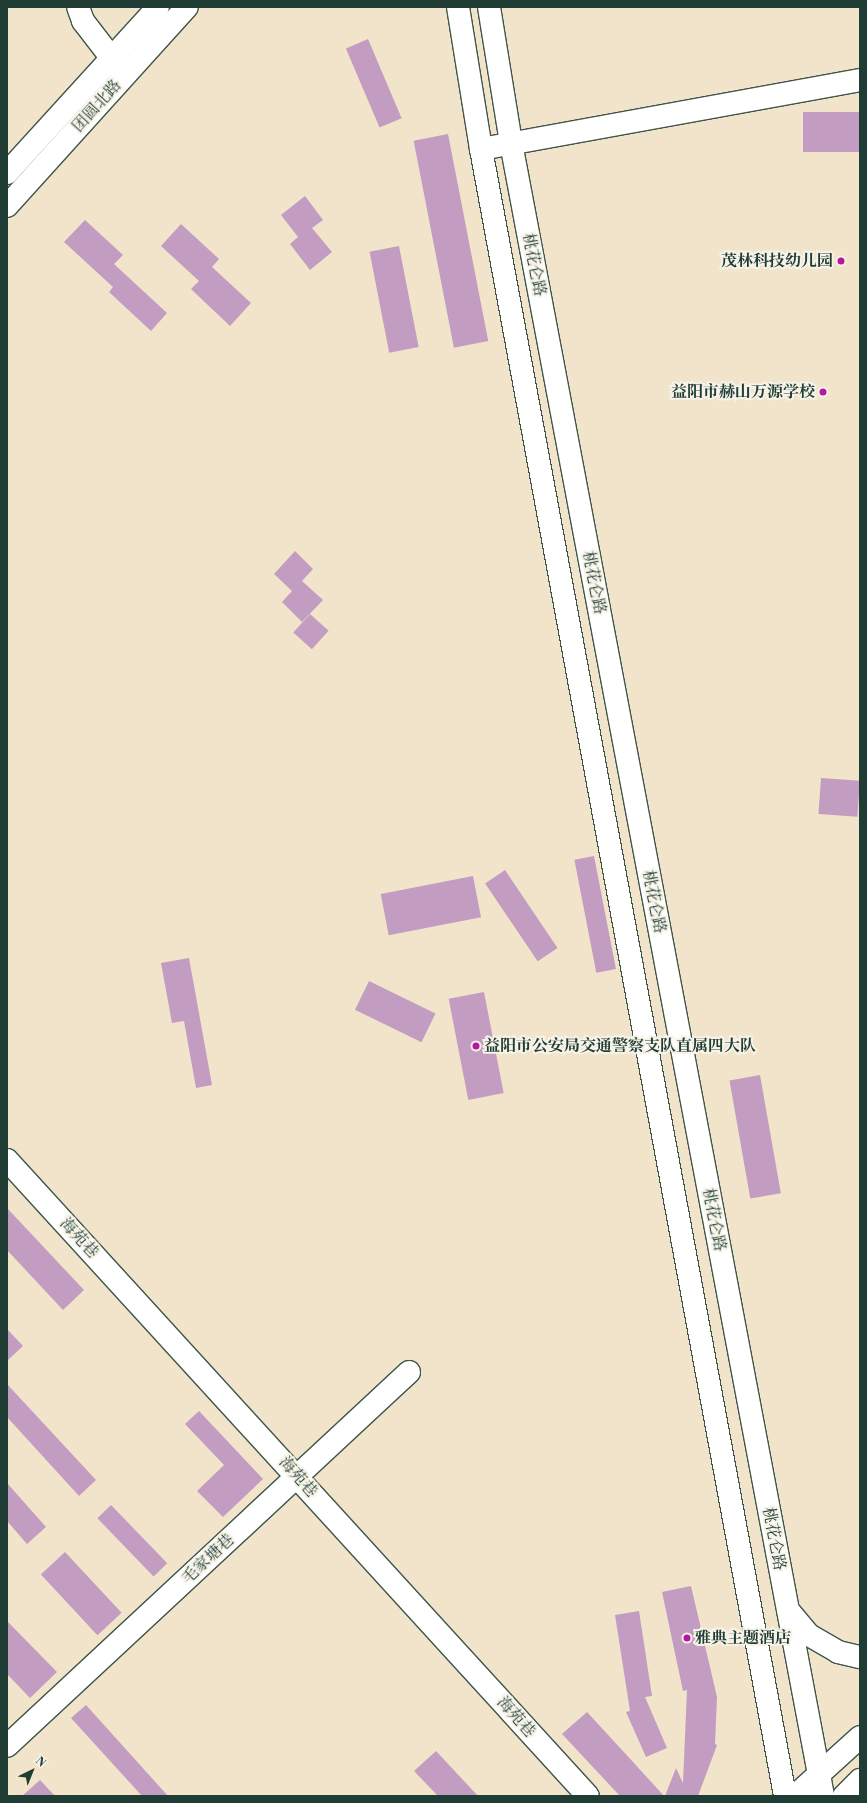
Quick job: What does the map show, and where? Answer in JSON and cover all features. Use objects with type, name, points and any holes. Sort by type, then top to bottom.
[{"type":"main road","points":[[78,7],[84,21],[125,75]]},
{"type":"main road","name":"团圆北路","points":[[7,173],[158,7]]},
{"type":"main road","name":"团圆北路","points":[[7,206],[187,7]]},
{"type":"main road","name":"桃花仑路","points":[[458,7],[481,149],[785,1796]]},
{"type":"main road","name":"桃花仑路","points":[[489,7],[511,143],[821,1786]]},
{"type":"main road","points":[[481,149],[860,80]]},
{"type":"main road","name":"海苑巷","points":[[7,1160],[298,1476],[588,1796]]},
{"type":"main road","name":"毛家塘巷","points":[[7,1746],[409,1372]]},
{"type":"main road","points":[[787,1608],[809,1635],[838,1652],[860,1657]]},
{"type":"main road","points":[[794,1796],[821,1786],[860,1737]]},
{"type":"main road","points":[[844,1796],[860,1780]]},
{"type":"building","points":[[368,39],[402,118],[380,128],[346,48]]},
{"type":"building","points":[[803,112],[860,112],[860,152],[803,152]]},
{"type":"building","points":[[448,134],[488,341],[454,348],[414,141]]},
{"type":"building","points":[[305,196],[323,220],[312,228],[332,252],[310,270],[290,244],[298,237],[281,215]]},
{"type":"building","points":[[85,220],[123,255],[114,264],[167,313],[151,331],[109,292],[113,287],[64,242]]},
{"type":"building","points":[[181,224],[219,259],[212,267],[251,303],[230,326],[191,289],[199,281],[161,246]]},
{"type":"building","points":[[399,246],[419,347],[389,353],[370,252]]},
{"type":"building","points":[[295,551],[313,569],[302,581],[323,600],[302,622],[282,602],[292,591],[274,574]]},
{"type":"building","points":[[310,614],[329,631],[312,649],[293,633]]},
{"type":"building","points":[[821,778],[860,781],[857,817],[818,814]]},
{"type":"building","points":[[594,856],[616,969],[596,973],[574,860]]},
{"type":"building","points":[[505,870],[558,948],[538,961],[485,883]]},
{"type":"building","points":[[473,876],[481,917],[389,935],[381,894]]},
{"type":"building","points":[[189,958],[212,1085],[196,1088],[184,1021],[172,1023],[161,963]]},
{"type":"building","points":[[369,981],[436,1013],[421,1042],[355,1010]]},
{"type":"building","name":"益阳市公安局交通警察支队直属四大队","points":[[484,992],[504,1093],[468,1100],[449,999]]},
{"type":"building","points":[[760,1075],[781,1193],[750,1199],[729,1080]]},
{"type":"building","points":[[7,1208],[84,1290],[63,1310],[7,1250]]},
{"type":"building","points":[[7,1329],[23,1346],[7,1361]]},
{"type":"building","points":[[7,1384],[96,1480],[79,1496],[7,1417]]},
{"type":"building","points":[[199,1411],[263,1479],[223,1517],[197,1491],[224,1465],[185,1424]]},
{"type":"building","points":[[7,1483],[46,1527],[27,1544],[7,1521]]},
{"type":"building","points":[[111,1505],[167,1563],[154,1576],[97,1518]]},
{"type":"building","points":[[65,1552],[122,1613],[97,1635],[41,1575]]},
{"type":"building","points":[[691,1586],[717,1697],[715,1744],[717,1745],[698,1796],[665,1796],[676,1768],[683,1783],[687,1690],[683,1691],[662,1592]]},
{"type":"building","points":[[639,1611],[652,1696],[645,1697],[667,1748],[646,1757],[626,1712],[630,1711],[615,1615]]},
{"type":"building","points":[[7,1621],[57,1672],[30,1698],[7,1674]]},
{"type":"building","points":[[86,1705],[168,1796],[142,1796],[71,1718]]},
{"type":"building","points":[[587,1712],[664,1796],[620,1796],[562,1734]]},
{"type":"building","points":[[436,1751],[478,1796],[438,1796],[414,1771]]},
{"type":"building","points":[[40,1780],[55,1796],[22,1796]]},
{"type":"place","name":"茂林科技幼儿园","points":[[841,261]]},
{"type":"place","name":"益阳市赫山万源学校","points":[[823,392]]},
{"type":"place","name":"益阳市公安局交通警察支队直属四大队","points":[[476,1046]]},
{"type":"place","name":"雅典主题酒店","points":[[687,1638]]}]
